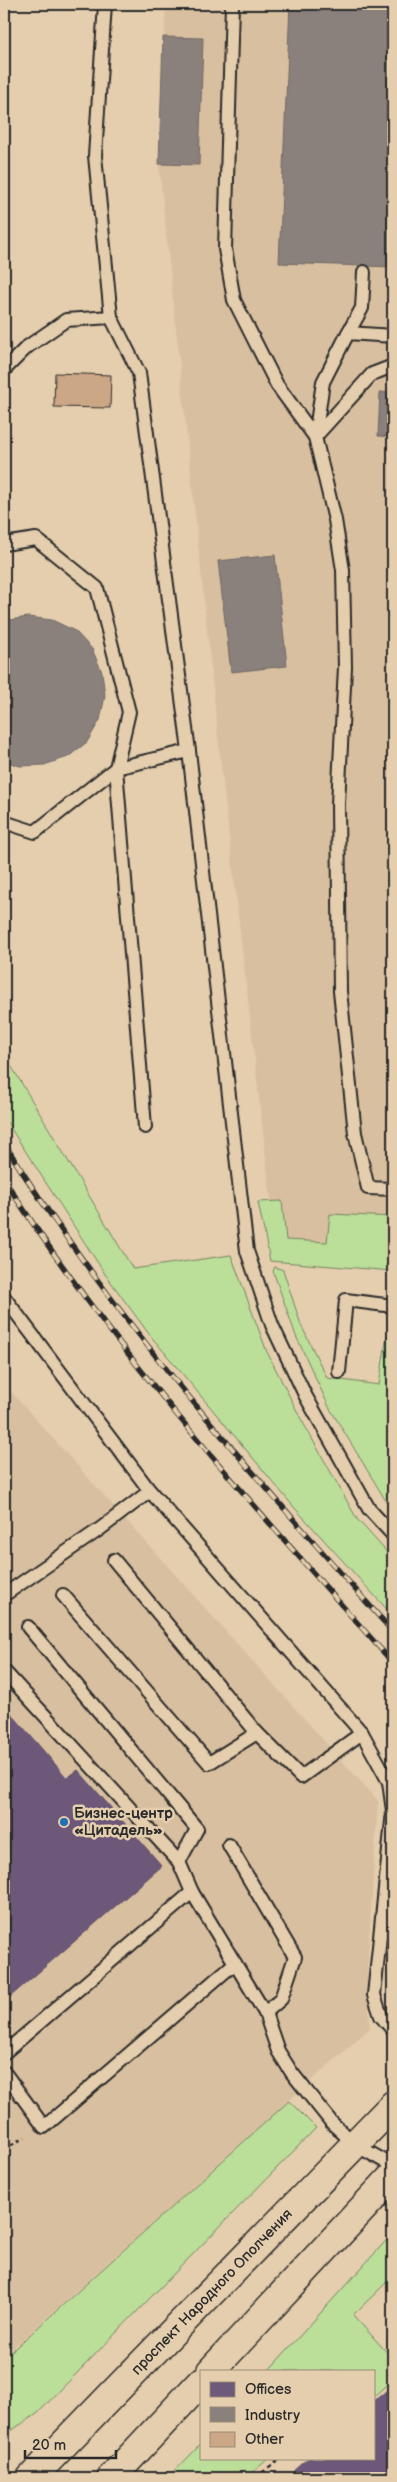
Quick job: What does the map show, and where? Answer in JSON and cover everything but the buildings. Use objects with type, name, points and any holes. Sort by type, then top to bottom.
[{"type":"main road","name":"проспект Народного Ополчения","points":[[32,2478],[393,2105]]},
{"type":"main road","points":[[212,2370],[393,2176]]},
{"type":"main road","points":[[111,2478],[200,2383]]},
{"type":"lane","points":[[105,4],[95,156],[111,317],[139,373],[189,751],[247,1251],[272,1325],[305,1395],[369,1509],[393,1535]]},
{"type":"lane","points":[[232,4],[225,249],[234,300],[277,385],[315,437]]},
{"type":"lane","points":[[364,272],[362,308],[323,382],[315,437],[335,520],[345,596],[345,667],[339,753],[338,903],[341,947],[340,990],[355,1133],[368,1188],[393,1189]]},
{"type":"lane","points":[[4,370],[27,347],[66,320],[111,317]]},
{"type":"lane","points":[[348,334],[393,336]]},
{"type":"lane","points":[[315,437],[372,374],[393,366]]},
{"type":"lane","points":[[4,544],[36,539],[97,588],[129,712],[116,768],[145,1127]]},
{"type":"lane","points":[[4,822],[35,832],[116,768],[189,751]]},
{"type":"lane","points":[[4,1297],[150,1491],[362,1733],[389,1782],[393,1811],[374,1995],[381,2016],[393,2030]]},
{"type":"lane","points":[[339,1372],[346,1300],[393,1306]]},
{"type":"lane","points":[[4,1595],[100,1529],[150,1491]]},
{"type":"lane","points":[[114,1560],[257,1733],[301,1777],[362,1733]]},
{"type":"lane","points":[[63,1596],[209,1764],[257,1733]]},
{"type":"lane","points":[[28,1627],[197,1829],[179,1862]]},
{"type":"lane","points":[[4,1671],[179,1862],[192,1892],[265,2013],[278,2051],[292,2074],[332,2123],[356,2145],[393,2166]]},
{"type":"lane","points":[[229,1845],[296,1957],[280,1999],[265,2013]]},
{"type":"lane","points":[[4,2053],[192,1892]]},
{"type":"lane","points":[[4,2072],[44,2127],[235,1963]]},
{"type":"path","points":[[256,2478],[278,2460]]},
{"type":"shaded area","points":[[166,4],[393,4],[393,1259],[277,1254],[221,765],[159,164]]},
{"type":"shaded area","points":[[4,1384],[378,1801],[367,1971],[370,2028],[4,2356]]},
{"type":"green space","points":[[4,1054],[133,1269],[231,1255],[267,1352],[301,1419],[357,1519],[393,1559],[393,1616],[293,1506],[149,1334],[105,1274],[4,1118]]},
{"type":"green space","points":[[282,1201],[286,1240],[327,1242],[330,1214],[393,1217],[393,1271],[270,1261],[258,1202]]},
{"type":"green space","points":[[275,1267],[283,1270],[301,1325],[327,1378],[379,1385],[387,1336],[393,1337],[393,1478],[390,1496],[393,1504],[389,1506],[329,1407],[296,1336],[273,1271]]},
{"type":"green space","points":[[289,2101],[316,2128],[37,2414],[4,2435],[4,2358]]},
{"type":"green space","points":[[393,2233],[393,2276],[353,2315],[393,2359],[393,2379],[374,2396],[374,2370],[269,2370]]},
{"type":"green space","points":[[200,2445],[200,2460],[267,2460],[246,2478],[168,2478]]},
{"type":"railway","points":[[4,1143],[47,1209],[139,1335],[238,1456],[393,1632]]},
{"type":"railway","points":[[4,1179],[92,1307],[140,1369],[239,1488],[393,1663]]},
{"type":"place","name":"Бизнес-центр «Цитадель»","points":[[64,1822]]}]
